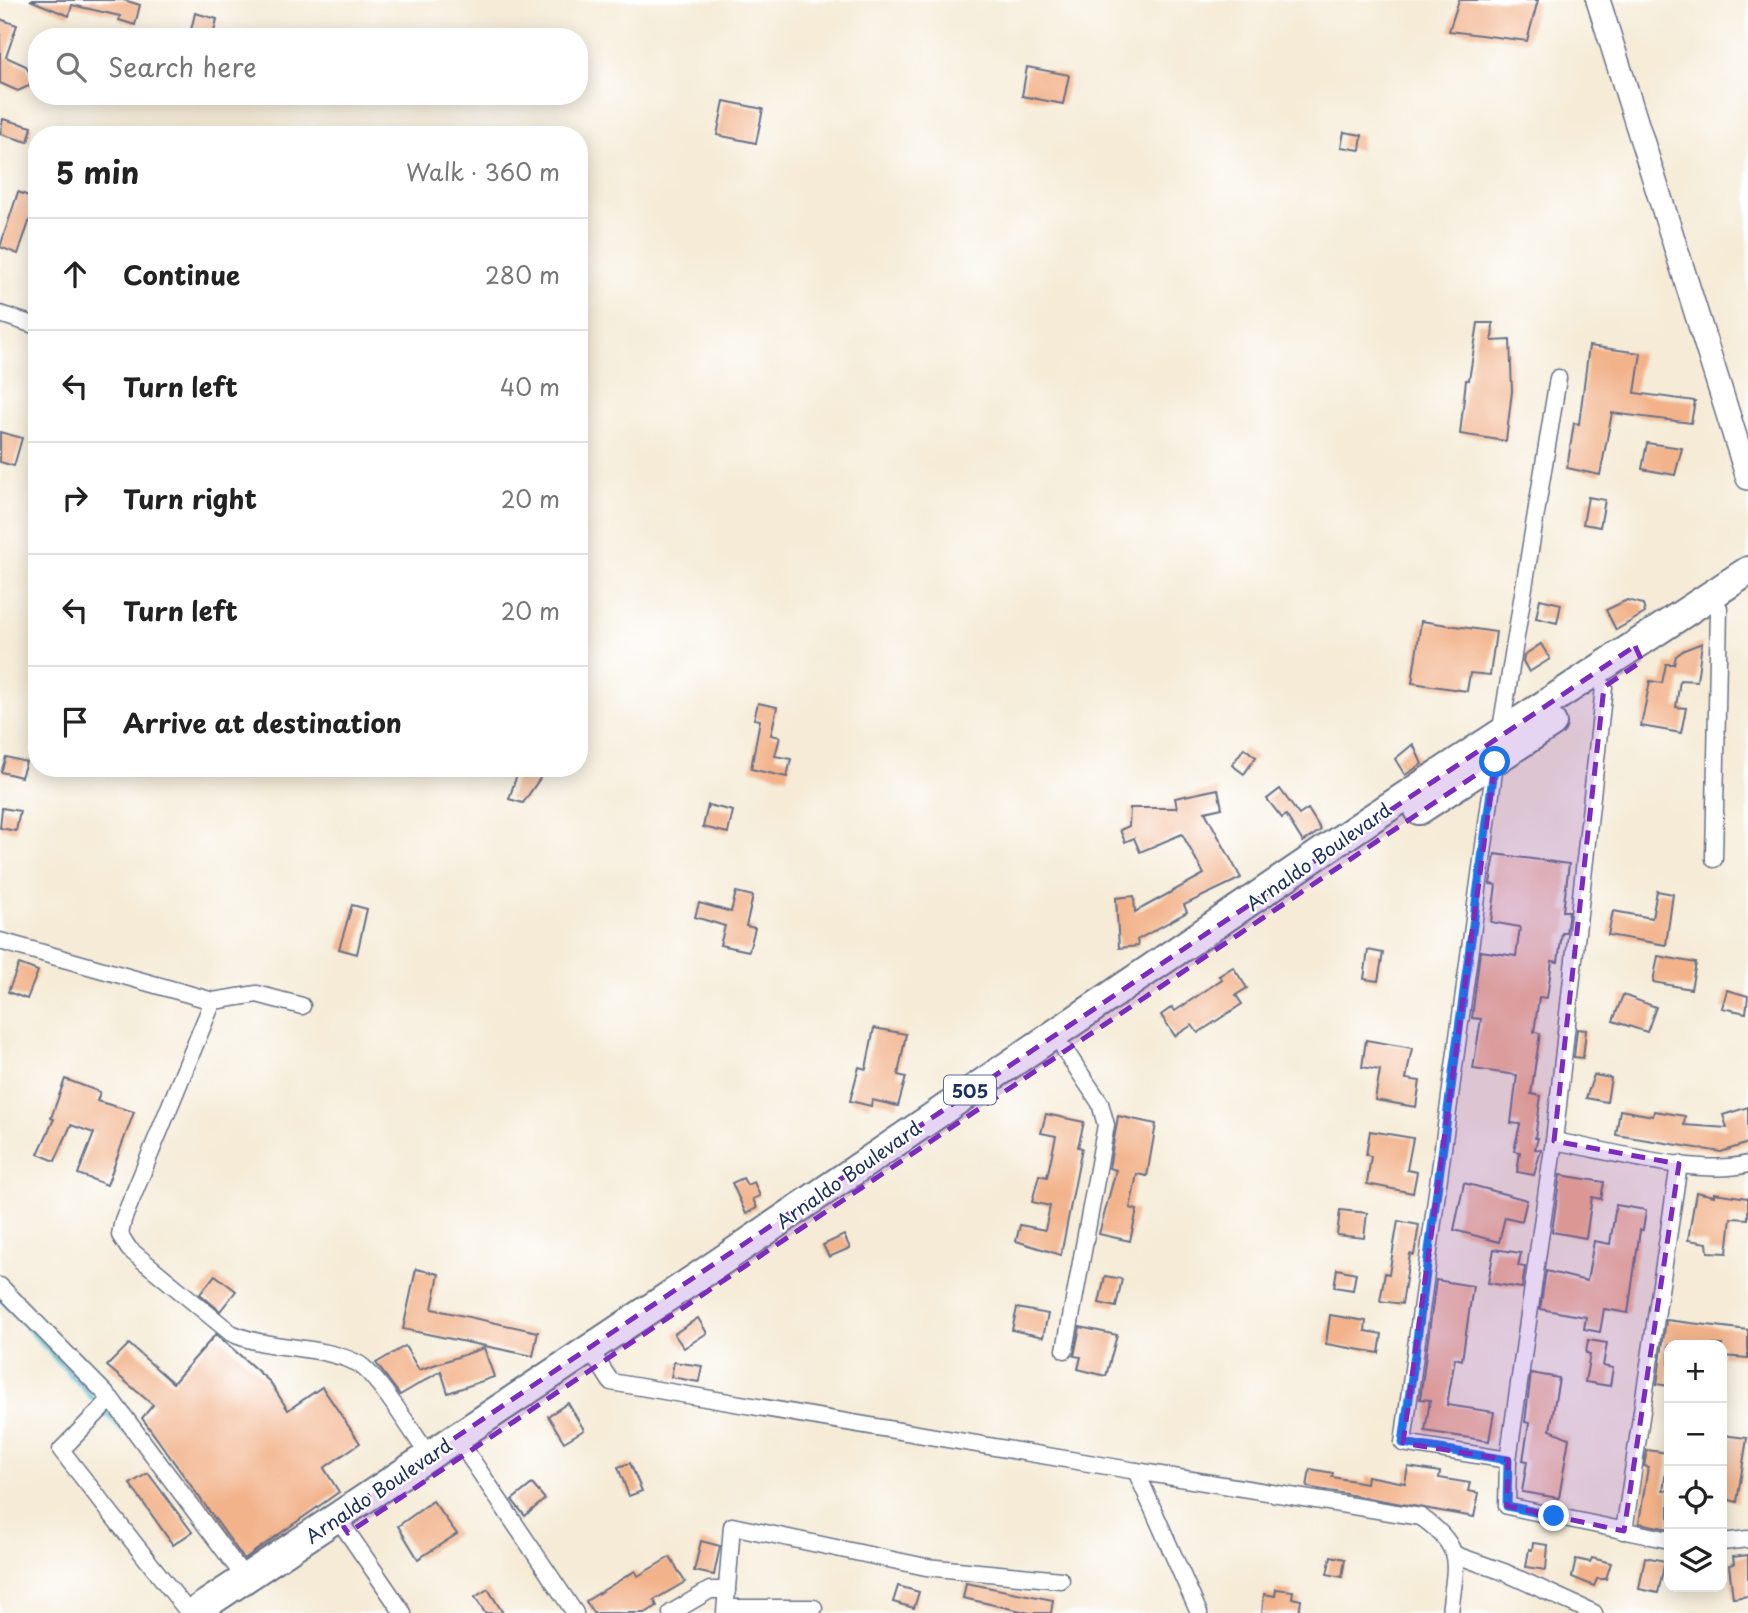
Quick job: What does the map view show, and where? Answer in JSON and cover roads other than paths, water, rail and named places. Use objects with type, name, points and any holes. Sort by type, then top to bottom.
[{"type":"highway","name":"Arnaldo Boulevard","points":[[191,1613],[245,1578],[342,1525],[715,1276],[1374,828],[1639,653],[1748,571]]},
{"type":"highway","name":"Arnaldo Boulevard","points":[[1497,748],[1604,687],[1639,653],[1748,589]]},
{"type":"highway","name":"Arnaldo Boulevard","points":[[978,1096],[1064,1049],[1110,1008]]},
{"type":"highway","name":"Arnaldo Boulevard","points":[[226,1613],[430,1457],[461,1445]]},
{"type":"street","points":[[1598,0],[1748,478]]},
{"type":"street","points":[[0,314],[28,323]]},
{"type":"street","points":[[1508,1460],[1403,1443],[1497,748],[1558,378]]},
{"type":"street","points":[[1714,859],[1719,608]]},
{"type":"street","points":[[1604,687],[1554,1141],[1508,1460],[1507,1506],[1664,1539]]},
{"type":"street","points":[[0,941],[213,1001],[257,994],[302,1006]]},
{"type":"street","points":[[213,1001],[122,1220],[120,1235],[129,1249],[232,1333],[250,1342],[337,1356],[360,1364],[430,1457]]},
{"type":"street","points":[[1064,1049],[1100,1103],[1106,1125],[1065,1350]]},
{"type":"street","points":[[1554,1141],[1679,1164],[1738,1167],[1748,1164]]},
{"type":"street","points":[[1624,1531],[1679,1164]]},
{"type":"street","points":[[0,1286],[111,1399],[245,1578]]},
{"type":"street","points":[[594,1355],[611,1382],[1422,1517],[1446,1534],[1456,1555],[1450,1613]]},
{"type":"street","points":[[111,1399],[61,1450],[191,1613]]},
{"type":"street","points":[[461,1445],[575,1613]]},
{"type":"street","points":[[1136,1471],[1199,1613]]},
{"type":"street","points":[[342,1525],[403,1613]]},
{"type":"street","points":[[814,1608],[725,1610],[732,1527],[926,1567],[1061,1580]]},
{"type":"street","points":[[1727,1541],[1748,1539]]},
{"type":"street","points":[[1456,1555],[1504,1572],[1594,1613]]},
{"type":"street","points":[[671,1613],[710,1590],[727,1590]]},
{"type":"waterway","points":[[0,1298],[124,1432]]}]
